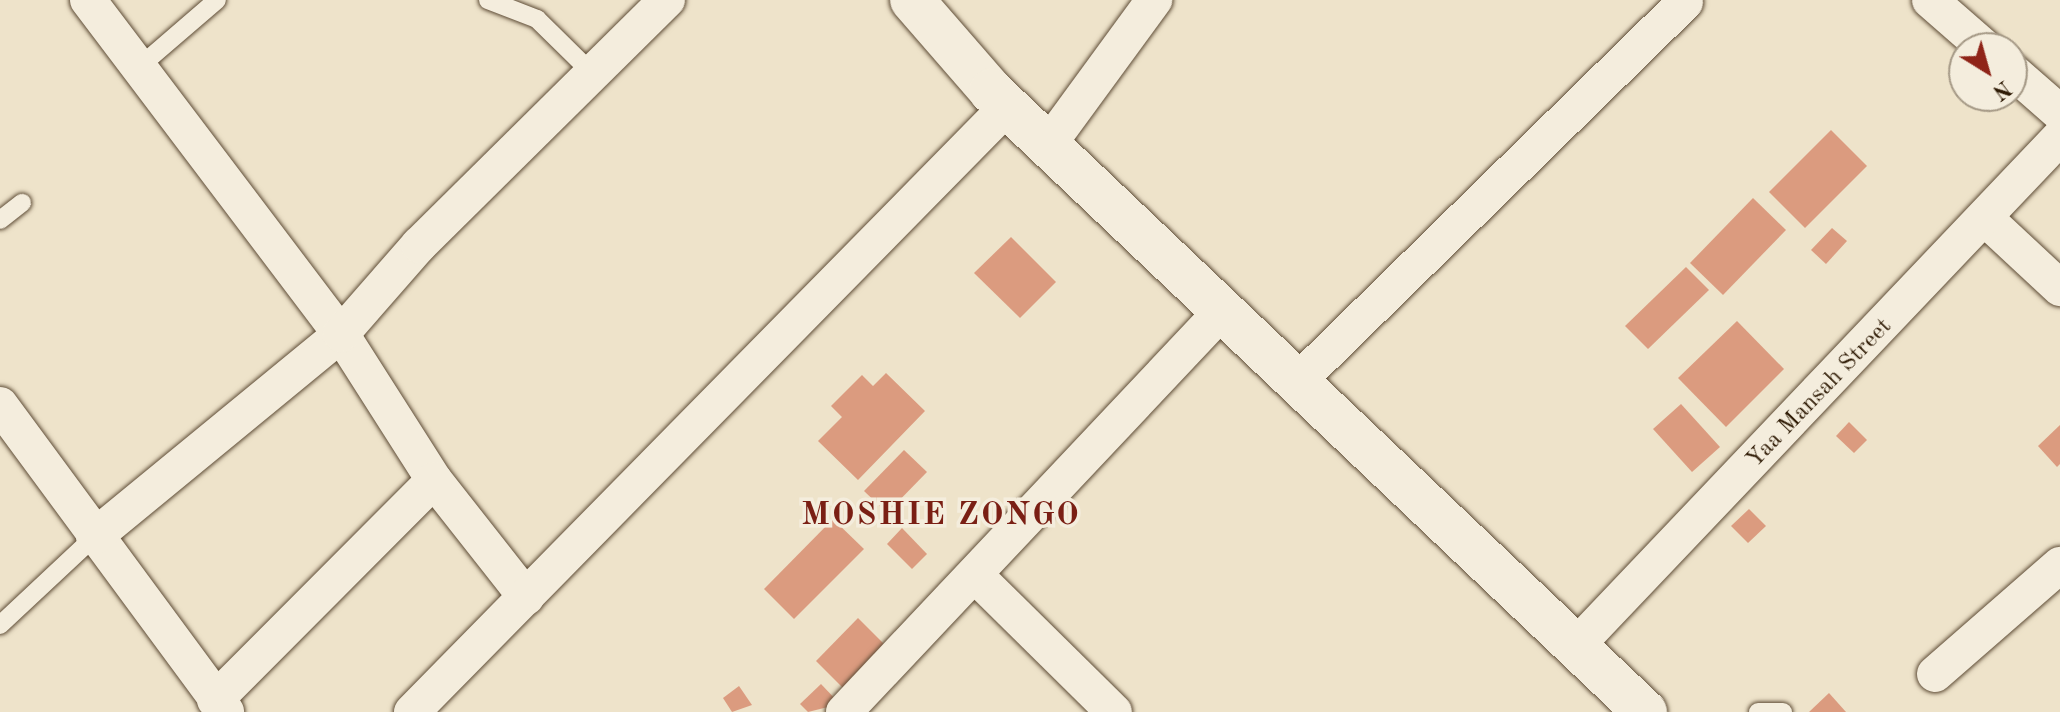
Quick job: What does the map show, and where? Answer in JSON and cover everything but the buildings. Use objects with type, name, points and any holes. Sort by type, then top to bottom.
[{"type":"street","points":[[88,0],[341,334],[434,480],[526,597]]},
{"type":"street","points":[[94,537],[341,334],[590,71],[667,0]]},
{"type":"street","points":[[912,0],[1008,106],[1048,145],[1645,712]]},
{"type":"street","points":[[1048,145],[1154,0]]},
{"type":"street","points":[[1930,0],[1967,32]]},
{"type":"street","points":[[1297,382],[1685,2]]},
{"type":"street","points":[[2028,85],[2060,113]]},
{"type":"street","points":[[412,712],[1008,106]]},
{"type":"street","name":"Yaa Mansah Street","points":[[1575,647],[1987,220],[2060,137]]},
{"type":"street","points":[[1987,220],[2060,288]]},
{"type":"street","points":[[844,712],[1223,310]]},
{"type":"street","points":[[0,405],[221,706],[434,480]]},
{"type":"street","points":[[1935,674],[2060,565]]},
{"type":"street","points":[[975,575],[1114,712]]},
{"type":"lane","points":[[138,68],[217,0]]},
{"type":"lane","points":[[488,0],[537,19],[590,71]]},
{"type":"lane","points":[[0,220],[22,203]]},
{"type":"lane","points":[[0,625],[94,537]]},
{"type":"lane","points":[[1758,712],[1783,712]]},
{"type":"district","name":"MOSHIE ZONGO","points":[[941,516]]}]
